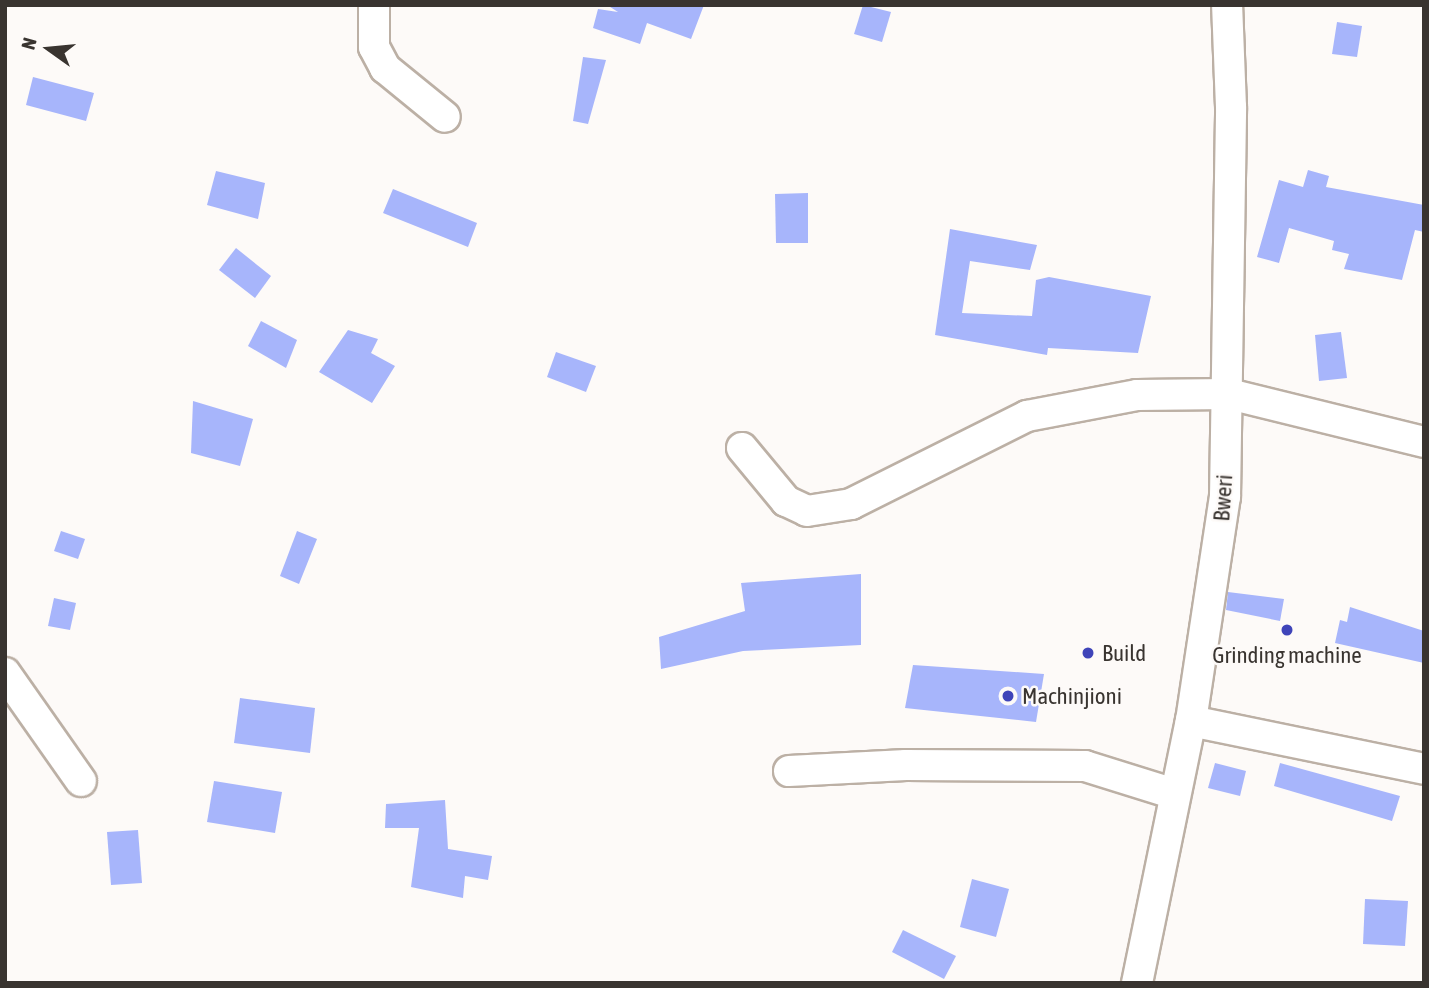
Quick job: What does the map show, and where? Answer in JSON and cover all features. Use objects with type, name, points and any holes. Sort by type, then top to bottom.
[{"type":"street","points":[[374,5],[374,47],[385,68],[445,117]]},
{"type":"street","name":"Bweri","points":[[1137,983],[1191,721],[1217,568],[1229,394],[1231,107],[1227,5]]},
{"type":"street","points":[[742,448],[786,501],[807,511],[828,510],[851,504],[1027,416],[1137,396],[1229,394],[1424,442]]},
{"type":"street","points":[[5,673],[81,781]]},
{"type":"street","points":[[1191,721],[1424,769]]},
{"type":"street","points":[[789,771],[906,765],[1084,766],[1175,794]]},
{"type":"building","points":[[607,5],[704,5],[691,39],[647,23],[640,44],[593,28],[598,9],[618,12]]},
{"type":"building","points":[[863,5],[891,12],[882,42],[854,34]]},
{"type":"building","points":[[1337,22],[1362,26],[1357,57],[1332,54]]},
{"type":"building","points":[[583,57],[606,60],[588,124],[573,121]]},
{"type":"building","points":[[33,77],[94,93],[86,121],[26,105]]},
{"type":"building","points":[[1308,170],[1329,176],[1326,187],[1424,205],[1424,232],[1415,230],[1402,280],[1344,269],[1349,254],[1332,250],[1334,241],[1289,228],[1279,263],[1257,257],[1279,180],[1303,187]]},
{"type":"building","points":[[216,171],[265,183],[258,219],[207,205]]},
{"type":"building","points":[[393,189],[477,223],[468,247],[383,213]]},
{"type":"building","points":[[808,193],[808,243],[776,243],[775,194]]},
{"type":"building","points":[[950,229],[1037,245],[1030,270],[970,261],[962,313],[1032,316],[1036,280],[1049,277],[1151,296],[1138,353],[1048,348],[1047,355],[935,335]]},
{"type":"building","points":[[236,248],[271,276],[255,298],[219,270]]},
{"type":"building","points":[[261,321],[297,340],[286,368],[248,346]]},
{"type":"building","points":[[348,330],[378,339],[371,353],[395,366],[372,403],[319,372]]},
{"type":"building","points":[[1341,332],[1347,378],[1319,381],[1315,335]]},
{"type":"building","points":[[556,352],[596,366],[586,392],[547,377]]},
{"type":"building","points":[[193,401],[253,419],[240,466],[191,453]]},
{"type":"building","points":[[61,531],[85,539],[78,559],[54,551]]},
{"type":"building","points":[[297,531],[317,539],[299,584],[280,576]]},
{"type":"building","points":[[861,574],[861,645],[743,651],[661,669],[659,637],[745,611],[741,583]]},
{"type":"building","points":[[1228,592],[1284,599],[1280,621],[1226,610]]},
{"type":"building","points":[[54,598],[76,603],[70,630],[48,626]]},
{"type":"building","points":[[1350,607],[1424,631],[1424,663],[1335,643],[1340,620],[1347,622]]},
{"type":"building","points":[[913,665],[1044,674],[1036,722],[905,708]]},
{"type":"building","points":[[240,698],[315,708],[310,753],[234,743]]},
{"type":"building","points":[[1215,763],[1246,771],[1240,796],[1208,788]]},
{"type":"building","points":[[1280,763],[1400,796],[1392,821],[1274,786]]},
{"type":"building","points":[[214,781],[282,792],[275,833],[207,822]]},
{"type":"building","points":[[445,800],[448,849],[492,856],[488,880],[465,876],[463,898],[411,887],[419,828],[385,828],[386,804]]},
{"type":"building","points":[[138,830],[142,883],[111,885],[107,832]]},
{"type":"building","points":[[972,879],[1009,889],[996,937],[960,927]]},
{"type":"building","points":[[1365,899],[1408,901],[1405,946],[1363,944]]},
{"type":"building","points":[[903,930],[956,956],[944,979],[892,952]]},
{"type":"place","name":"Grinding machine","points":[[1287,630]]},
{"type":"place","name":"Build","points":[[1088,653]]},
{"type":"place","name":"Machinjioni","points":[[1008,696]]}]
